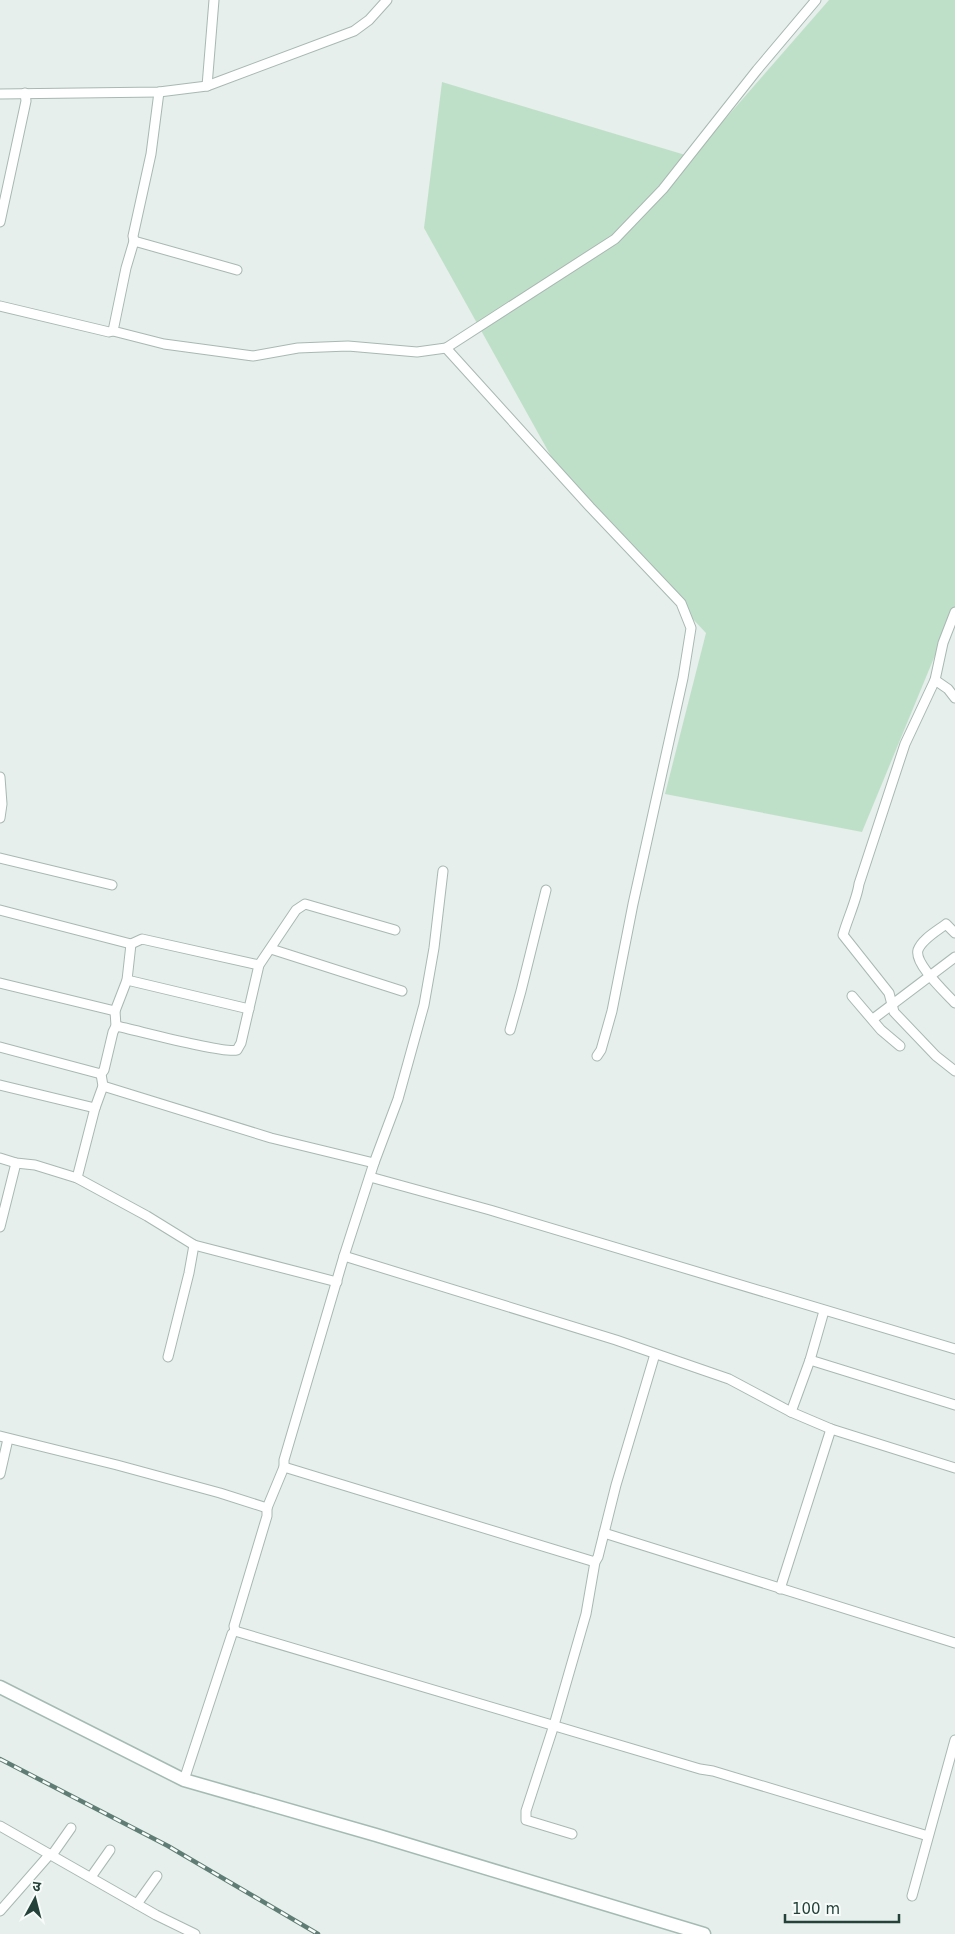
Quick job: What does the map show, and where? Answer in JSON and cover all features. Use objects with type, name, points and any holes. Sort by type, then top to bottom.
[{"type":"street","points":[[207,86],[214,0]]},
{"type":"street","points":[[0,94],[159,92],[207,86],[354,31],[369,20],[387,0]]},
{"type":"street","points":[[0,306],[164,344],[253,356],[298,348],[340,346],[417,352],[446,348],[615,239],[662,189],[757,70],[816,0]]},
{"type":"street","points":[[113,331],[126,268],[134,241],[133,236],[150,154],[159,92]]},
{"type":"street","points":[[0,222],[26,101],[26,93]]},
{"type":"street","points":[[134,241],[238,270]]},
{"type":"street","points":[[446,348],[590,507],[681,603],[691,628],[683,678],[633,904],[612,1011],[601,1050],[597,1056]]},
{"type":"street","points":[[955,612],[943,643],[935,680],[905,744],[859,884],[858,894],[852,904],[842,936],[889,993],[894,1012],[936,1056],[955,1071]]},
{"type":"street","points":[[935,680],[948,689],[955,698]]},
{"type":"street","points":[[0,777],[2,804],[0,818]]},
{"type":"street","points":[[0,858],[112,885]]},
{"type":"street","points":[[184,1780],[232,1634],[235,1631],[234,1626],[267,1516],[267,1508],[284,1467],[284,1460],[344,1256],[374,1163],[398,1099],[424,1006],[434,948],[443,871]]},
{"type":"street","points":[[510,1030],[546,890]]},
{"type":"street","points":[[116,1026],[233,1051],[237,1050],[241,1043],[259,965],[296,910],[305,904],[395,930]]},
{"type":"street","points":[[0,910],[131,944],[142,939],[259,965]]},
{"type":"street","points":[[955,933],[946,924],[922,943],[918,950],[919,960],[929,975],[955,1003]]},
{"type":"street","points":[[77,1178],[95,1108],[103,1086],[101,1074],[104,1070],[116,1026],[115,1011],[127,980],[131,944]]},
{"type":"street","points":[[271,949],[402,991]]},
{"type":"street","points":[[873,1018],[955,957]]},
{"type":"street","points":[[127,980],[249,1009]]},
{"type":"street","points":[[0,983],[115,1011]]},
{"type":"street","points":[[852,996],[873,1018],[881,1030],[900,1046]]},
{"type":"street","points":[[0,1047],[101,1074]]},
{"type":"street","points":[[0,1085],[95,1108]]},
{"type":"street","points":[[103,1086],[271,1138],[374,1163]]},
{"type":"street","points":[[0,1158],[16,1163],[35,1165],[77,1178],[148,1216],[194,1245],[337,1282]]},
{"type":"street","points":[[0,1227],[16,1163]]},
{"type":"street","points":[[370,1178],[490,1210],[955,1349]]},
{"type":"street","points":[[168,1357],[194,1245]]},
{"type":"street","points":[[344,1256],[616,1340],[729,1379],[791,1412],[831,1429],[955,1468]]},
{"type":"street","points":[[791,1412],[810,1360],[824,1311]]},
{"type":"street","points":[[572,1834],[526,1820],[526,1811],[554,1726],[586,1614],[595,1562],[655,1354]]},
{"type":"street","points":[[810,1360],[955,1405]]},
{"type":"street","points":[[780,1589],[831,1429]]},
{"type":"street","points":[[0,1474],[4,1438],[117,1465],[267,1508]]},
{"type":"street","points":[[284,1467],[595,1562]]},
{"type":"street","points":[[604,1533],[955,1643]]},
{"type":"street","points":[[235,1631],[928,1836]]},
{"type":"street","points":[[0,1687],[184,1780],[376,1835],[704,1934]]},
{"type":"street","points":[[912,1896],[955,1740]]},
{"type":"street","points":[[0,1826],[137,1904],[194,1934]]},
{"type":"street","points":[[0,1911],[51,1854],[71,1828]]},
{"type":"street","points":[[91,1877],[110,1850]]},
{"type":"street","points":[[137,1904],[157,1876]]},
{"type":"green space","points":[[829,0],[955,0],[955,607],[862,832],[665,794],[706,633],[567,485],[424,228],[442,82],[692,157]]},
{"type":"railway","points":[[0,1759],[168,1846],[318,1934]]}]
